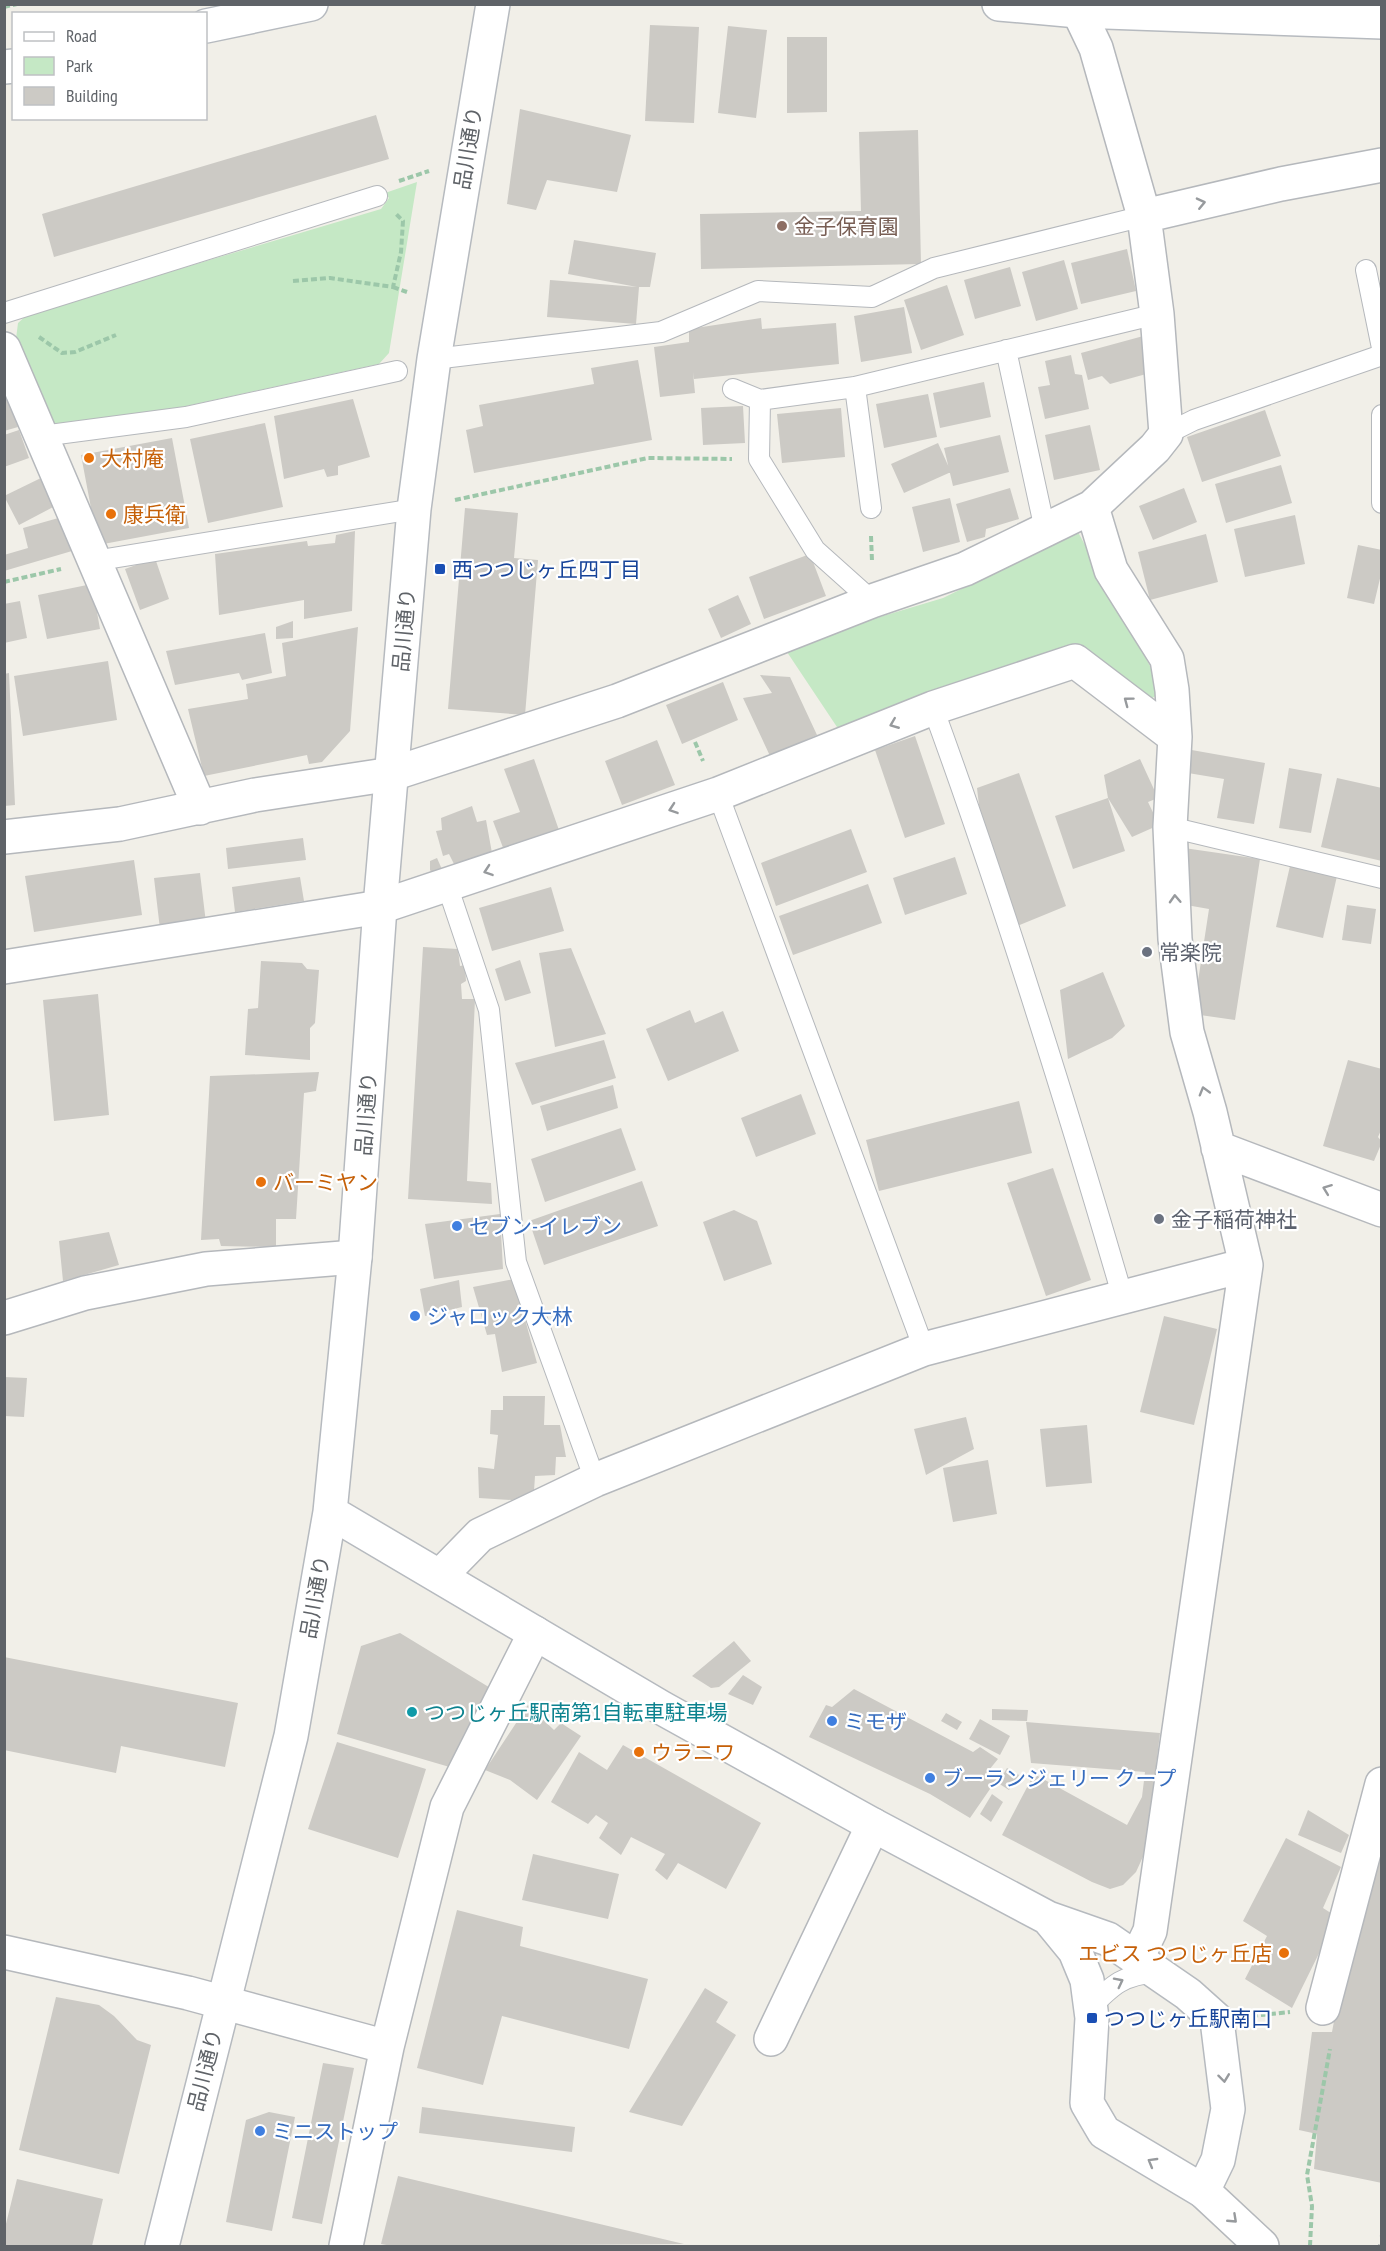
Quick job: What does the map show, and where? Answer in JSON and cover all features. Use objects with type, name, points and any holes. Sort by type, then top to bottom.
[{"type":"street","points":[[207,26],[311,4]]},
{"type":"street","name":"品川通り","points":[[162,2247],[291,1736],[330,1512],[356,1257],[380,907],[414,509],[434,359],[492,4]]},
{"type":"street","points":[[999,4],[1382,22]]},
{"type":"street","points":[[4,837],[120,824],[255,795],[392,774],[617,701],[872,601],[965,569],[1092,507],[1155,448],[1166,434],[1157,315],[1144,216],[1096,48],[1076,8]]},
{"type":"street","points":[[1144,216],[1281,184],[1382,165]]},
{"type":"street","points":[[4,349],[200,808]]},
{"type":"street","points":[[1092,507],[1111,570],[1167,659],[1173,690],[1174,737],[1170,827],[1175,939],[1187,1032],[1246,1265],[1147,1965]]},
{"type":"street","points":[[4,967],[380,907],[718,794],[933,708],[1075,661],[1174,737]]},
{"type":"street","points":[[1218,1148],[1382,1210]]},
{"type":"street","points":[[4,1318],[85,1293],[206,1269],[356,1257]]},
{"type":"street","points":[[440,1576],[480,1535],[595,1480],[924,1349],[1246,1265]]},
{"type":"street","points":[[330,1512],[662,1708],[873,1825],[1047,1918],[1108,1938],[1188,1994],[1217,2020],[1228,2109],[1218,2160],[1203,2191]]},
{"type":"street","points":[[346,2247],[387,2047],[447,1807],[535,1633]]},
{"type":"street","points":[[1323,2008],[1382,1784]]},
{"type":"street","points":[[771,2039],[873,1825]]},
{"type":"street","points":[[1047,1918],[1075,1951],[1087,1980],[1091,2007],[1087,2103],[1104,2132],[1203,2191],[1262,2247]]},
{"type":"street","points":[[4,1952],[222,2003],[387,2047]]},
{"type":"lane","points":[[4,313],[376,196]]},
{"type":"lane","points":[[434,359],[661,332],[758,291],[872,297],[934,268],[1144,216]]},
{"type":"lane","points":[[1366,270],[1382,348]]},
{"type":"lane","points":[[733,389],[760,400],[855,387],[1157,315]]},
{"type":"lane","points":[[1006,350],[1045,530]]},
{"type":"lane","points":[[1166,434],[1194,420],[1382,355]]},
{"type":"lane","points":[[42,436],[186,417],[397,371]]},
{"type":"lane","points":[[855,387],[871,508]]},
{"type":"lane","points":[[760,400],[759,459],[815,550],[872,601]]},
{"type":"lane","points":[[1382,415],[1382,503]]},
{"type":"lane","points":[[94,561],[414,509]]},
{"type":"lane","points":[[933,708],[984,849],[1080,1150],[1123,1298]]},
{"type":"lane","points":[[718,794],[924,1349]]},
{"type":"lane","points":[[1170,827],[1382,878]]},
{"type":"lane","points":[[447,885],[489,1010],[516,1262],[595,1480]]},
{"type":"lane","points":[[1091,2007],[1112,1984],[1136,1974],[1147,1965]]},
{"type":"path","points":[[4,7],[17,4]]},
{"type":"path","points":[[393,287],[401,252],[403,221],[376,196],[377,188],[430,171]]},
{"type":"path","points":[[293,281],[330,278],[393,287],[407,292]]},
{"type":"path","points":[[454,500],[648,458],[759,459]]},
{"type":"path","points":[[871,508],[872,601]]},
{"type":"path","points":[[4,582],[94,561]]},
{"type":"path","points":[[1217,2020],[1323,2008]]},
{"type":"path","points":[[1310,2247],[1312,2206],[1307,2175],[1330,2049]]},
{"type":"green space","points":[[417,182],[389,353],[379,364],[173,409],[54,427],[16,339],[18,323],[28,314],[381,209],[389,198],[385,193]]},
{"type":"green space","points":[[1078,532],[1164,692],[1144,702],[1076,647],[839,730],[783,646],[943,598]]},
{"type":"building","points":[[650,25],[699,27],[694,123],[645,121]]},
{"type":"building","points":[[728,26],[767,30],[756,118],[718,113]]},
{"type":"building","points":[[787,37],[827,37],[827,112],[787,113]]},
{"type":"building","points":[[520,109],[631,135],[617,192],[547,180],[536,210],[507,204]]},
{"type":"building","points":[[376,115],[389,159],[54,257],[42,214]]},
{"type":"building","points":[[918,130],[921,264],[701,269],[700,214],[861,211],[859,132]]},
{"type":"building","points":[[574,240],[656,253],[650,287],[639,287],[636,324],[547,317],[550,280],[637,287],[568,274]]},
{"type":"building","points":[[1127,249],[1136,291],[1081,304],[1071,263]]},
{"type":"building","points":[[1064,260],[1078,309],[1036,321],[1022,272]]},
{"type":"building","points":[[1010,267],[1021,306],[975,319],[964,280]]},
{"type":"building","points":[[947,285],[964,335],[921,350],[904,300]]},
{"type":"building","points":[[904,307],[912,353],[861,362],[854,316]]},
{"type":"building","points":[[761,318],[762,329],[836,323],[839,364],[694,379],[693,372],[695,393],[660,397],[654,347],[689,342],[689,329]]},
{"type":"building","points":[[1147,335],[1157,371],[1110,384],[1102,376],[1088,380],[1081,353]]},
{"type":"building","points":[[1071,355],[1075,374],[1082,375],[1089,409],[1045,419],[1038,387],[1050,385],[1045,361]]},
{"type":"building","points":[[638,360],[652,440],[474,473],[466,430],[483,426],[479,405],[594,384],[591,368]]},
{"type":"building","points":[[984,382],[991,417],[940,428],[933,393]]},
{"type":"building","points":[[4,391],[18,427],[4,431]]},
{"type":"building","points":[[928,394],[937,437],[884,448],[876,404]]},
{"type":"building","points":[[353,399],[370,457],[338,466],[338,475],[327,477],[324,469],[284,479],[274,416]]},
{"type":"building","points":[[743,406],[745,443],[703,445],[701,408]]},
{"type":"building","points":[[841,408],[845,457],[782,463],[777,414]]},
{"type":"building","points":[[1265,410],[1281,456],[1202,482],[1187,437]]},
{"type":"building","points":[[265,423],[283,507],[208,523],[190,439]]},
{"type":"building","points":[[1090,425],[1100,470],[1054,480],[1045,435]]},
{"type":"building","points":[[19,430],[29,458],[4,467],[4,435]]},
{"type":"building","points":[[1000,435],[1009,472],[953,486],[944,448]]},
{"type":"building","points":[[172,438],[189,528],[98,545],[81,455]]},
{"type":"building","points":[[938,443],[951,472],[904,493],[891,464]]},
{"type":"building","points":[[1281,465],[1292,503],[1226,523],[1215,484]]},
{"type":"building","points":[[43,477],[57,505],[19,525],[4,496]]},
{"type":"building","points":[[1010,488],[1019,519],[986,529],[985,537],[967,542],[956,504]]},
{"type":"building","points":[[1184,488],[1197,522],[1153,540],[1139,506]]},
{"type":"building","points":[[950,498],[960,542],[923,552],[912,507]]},
{"type":"building","points":[[465,508],[518,513],[514,558],[538,560],[525,715],[448,709]]},
{"type":"building","points":[[1295,515],[1305,564],[1245,577],[1234,529]]},
{"type":"building","points":[[62,517],[72,551],[4,571],[4,555],[28,548],[23,528]]},
{"type":"building","points":[[355,531],[352,611],[304,619],[304,600],[219,615],[215,554],[307,541],[308,546],[335,543],[336,535]]},
{"type":"building","points":[[1206,534],[1218,582],[1150,600],[1138,552]]},
{"type":"building","points":[[1358,545],[1382,550],[1382,570],[1374,604],[1347,598]]},
{"type":"building","points":[[810,554],[826,596],[764,619],[749,577]]},
{"type":"building","points":[[155,558],[169,599],[140,610],[125,569]]},
{"type":"building","points":[[92,584],[100,629],[47,639],[38,595]]},
{"type":"building","points":[[738,595],[751,624],[721,638],[708,609]]},
{"type":"building","points":[[20,601],[27,638],[4,643],[4,604]]},
{"type":"building","points":[[293,621],[293,638],[276,639],[276,627]]},
{"type":"building","points":[[358,627],[350,731],[322,762],[309,764],[307,755],[204,776],[188,709],[248,699],[246,684],[286,676],[282,643]]},
{"type":"building","points":[[265,633],[272,673],[242,680],[239,673],[175,685],[166,651]]},
{"type":"building","points":[[108,661],[117,720],[23,736],[14,676]]},
{"type":"building","points":[[9,673],[15,805],[4,806],[4,674]]},
{"type":"building","points":[[760,675],[790,677],[817,735],[770,756],[743,698],[772,693]]},
{"type":"building","points":[[723,682],[738,720],[682,744],[666,705]]},
{"type":"building","points":[[915,736],[945,824],[905,838],[875,750]]},
{"type":"building","points":[[657,740],[675,785],[622,805],[605,761]]},
{"type":"building","points":[[1186,749],[1265,763],[1254,824],[1217,818],[1224,779],[1188,773]]},
{"type":"building","points":[[534,759],[560,833],[505,853],[493,821],[520,812],[504,769]]},
{"type":"building","points":[[1140,759],[1158,798],[1148,802],[1159,825],[1132,837],[1108,798],[1104,775]]},
{"type":"building","points":[[1289,768],[1322,774],[1311,833],[1279,828]]},
{"type":"building","points":[[1019,773],[1066,906],[1015,927],[984,849],[977,788]]},
{"type":"building","points":[[1337,778],[1382,788],[1382,861],[1321,847]]},
{"type":"building","points":[[1108,798],[1125,851],[1073,869],[1055,816]]},
{"type":"building","points":[[472,806],[477,822],[486,820],[492,853],[478,856],[475,864],[457,870],[449,854],[443,856],[436,831],[442,830],[441,818]]},
{"type":"building","points":[[851,829],[867,872],[776,906],[761,863]]},
{"type":"building","points":[[303,838],[306,860],[228,869],[226,848]]},
{"type":"building","points":[[1184,848],[1260,859],[1235,1020],[1193,1014],[1209,909],[1175,903]]},
{"type":"building","points":[[955,857],[967,894],[905,915],[893,878]]},
{"type":"building","points":[[437,858],[444,874],[433,875],[430,870],[430,861]]},
{"type":"building","points":[[134,860],[142,915],[34,932],[25,876]]},
{"type":"building","points":[[1290,866],[1337,876],[1323,938],[1276,927]]},
{"type":"building","points":[[200,873],[206,923],[160,929],[154,878]]},
{"type":"building","points":[[300,877],[304,901],[235,912],[232,887]]},
{"type":"building","points":[[868,884],[882,923],[793,955],[779,916]]},
{"type":"building","points":[[551,887],[564,931],[492,951],[479,908]]},
{"type":"building","points":[[1347,905],[1376,909],[1371,944],[1342,940]]},
{"type":"building","points":[[423,947],[458,949],[460,966],[465,965],[466,981],[461,984],[462,999],[475,999],[467,1181],[491,1183],[492,1204],[408,1199]]},
{"type":"building","points":[[571,948],[606,1034],[555,1047],[539,953]]},
{"type":"building","points":[[520,960],[531,993],[505,1001],[495,969]]},
{"type":"building","points":[[261,961],[302,963],[307,969],[319,970],[315,1023],[310,1028],[310,1060],[245,1055],[248,1009],[258,1008]]},
{"type":"building","points":[[1103,972],[1125,1026],[1112,1038],[1068,1059],[1060,990]]},
{"type":"building","points":[[98,994],[109,1115],[54,1121],[43,1000]]},
{"type":"building","points":[[690,1010],[695,1023],[723,1011],[739,1051],[668,1081],[646,1029]]},
{"type":"building","points":[[604,1040],[616,1078],[532,1105],[515,1063]]},
{"type":"building","points":[[1348,1060],[1382,1069],[1382,1128],[1378,1137],[1382,1142],[1374,1161],[1323,1146]]},
{"type":"building","points":[[319,1072],[316,1091],[304,1093],[296,1219],[276,1219],[276,1247],[221,1246],[219,1239],[201,1240],[210,1076]]},
{"type":"building","points":[[613,1085],[618,1108],[547,1131],[540,1106]]},
{"type":"building","points":[[801,1094],[816,1134],[756,1157],[741,1118]]},
{"type":"building","points":[[1019,1101],[1032,1153],[879,1191],[866,1140]]},
{"type":"building","points":[[621,1128],[636,1170],[545,1202],[531,1159]]},
{"type":"building","points":[[1053,1168],[1091,1280],[1046,1296],[1007,1183]]},
{"type":"building","points":[[642,1181],[658,1226],[544,1265],[529,1221]]},
{"type":"building","points":[[734,1210],[757,1221],[772,1264],[724,1281],[703,1222]]},
{"type":"building","points":[[500,1214],[503,1269],[434,1279],[425,1224]]},
{"type":"building","points":[[109,1232],[119,1265],[63,1281],[59,1241]]},
{"type":"building","points":[[514,1279],[537,1363],[502,1372],[495,1334],[487,1335],[473,1287]]},
{"type":"building","points":[[459,1280],[462,1307],[425,1316],[420,1289]]},
{"type":"building","points":[[1164,1316],[1217,1329],[1194,1425],[1140,1412]]},
{"type":"building","points":[[4,1377],[27,1378],[24,1417],[4,1416]]},
{"type":"building","points":[[503,1396],[545,1396],[544,1425],[560,1425],[566,1457],[556,1457],[555,1475],[535,1476],[534,1491],[512,1500],[479,1498],[478,1467],[494,1469],[498,1435],[490,1434],[491,1410],[503,1410]]},
{"type":"building","points":[[966,1417],[974,1449],[926,1475],[914,1429]]},
{"type":"building","points":[[1087,1425],[1092,1483],[1046,1487],[1040,1429]]},
{"type":"building","points":[[988,1460],[997,1514],[953,1522],[943,1468]]},
{"type":"building","name":"つつじヶ丘駅南第1自転車駐車場","points":[[400,1633],[492,1689],[453,1768],[337,1734],[361,1646]]},
{"type":"building","points":[[734,1641],[751,1661],[719,1687],[711,1688],[692,1676]]},
{"type":"building","points":[[4,1657],[238,1703],[225,1767],[121,1746],[116,1773],[4,1750]]},
{"type":"building","points":[[743,1675],[762,1687],[753,1705],[728,1694]]},
{"type":"building","points":[[854,1689],[973,1752],[980,1747],[998,1759],[989,1770],[999,1776],[970,1818],[930,1794],[809,1737],[826,1705],[832,1707]]},
{"type":"building","points":[[528,1705],[554,1730],[561,1723],[581,1736],[537,1800],[510,1780],[485,1770]]},
{"type":"building","points":[[992,1709],[1028,1710],[1027,1721],[992,1720]]},
{"type":"building","points":[[946,1713],[962,1722],[957,1730],[941,1721]]},
{"type":"building","points":[[980,1719],[1010,1736],[1000,1755],[969,1739]]},
{"type":"building","points":[[1026,1722],[1160,1733],[1146,1850],[1136,1872],[1123,1885],[1110,1889],[1092,1882],[1002,1835],[1034,1774],[1127,1825],[1142,1797],[1145,1772],[1031,1763]]},
{"type":"building","points":[[337,1742],[426,1769],[398,1858],[308,1829]]},
{"type":"building","points":[[623,1745],[761,1823],[726,1889],[678,1863],[667,1880],[655,1870],[665,1854],[631,1837],[621,1855],[599,1838],[608,1823],[596,1815],[588,1824],[551,1802],[579,1752],[607,1770]]},
{"type":"building","points":[[1007,1768],[1019,1775],[1009,1790],[998,1783]]},
{"type":"building","points":[[992,1794],[1003,1802],[991,1822],[980,1814]]},
{"type":"building","points":[[1308,1810],[1349,1835],[1341,1853],[1298,1835]]},
{"type":"building","points":[[1370,1827],[1382,1829],[1382,2183],[1314,2169],[1317,2134],[1299,2130],[1312,2032],[1332,2032]]},
{"type":"building","points":[[1286,1838],[1341,1867],[1323,1908],[1337,1917],[1292,2008],[1245,1979],[1267,1936],[1243,1921]]},
{"type":"building","points":[[533,1854],[619,1874],[608,1919],[522,1900]]},
{"type":"building","points":[[457,1910],[523,1927],[520,1946],[648,1979],[629,2049],[502,2016],[483,2085],[417,2068]]},
{"type":"building","points":[[705,1988],[728,2002],[716,2022],[736,2035],[682,2126],[629,2112]]},
{"type":"building","points":[[56,1997],[99,2005],[114,2016],[137,2040],[151,2045],[119,2174],[19,2150]]},
{"type":"building","points":[[323,2063],[354,2068],[322,2224],[292,2218]]},
{"type":"building","points":[[422,2107],[575,2127],[572,2152],[419,2133]]},
{"type":"building","points":[[269,2112],[295,2117],[272,2231],[226,2222],[246,2120]]},
{"type":"building","points":[[398,2176],[684,2244],[392,2246],[381,2244]]},
{"type":"building","points":[[17,2179],[103,2199],[92,2246],[4,2246],[4,2232]]},
{"type":"railway","points":[[1380,2246],[1382,2236]]},
{"type":"place","name":"金子保育園","points":[[782,226]]},
{"type":"place","name":"大村庵","points":[[89,458]]},
{"type":"place","name":"康兵衛","points":[[111,514]]},
{"type":"place","name":"西つつじヶ丘四丁目","points":[[440,569]]},
{"type":"place","name":"常楽院","points":[[1147,952]]},
{"type":"place","name":"バーミヤン","points":[[261,1182]]},
{"type":"place","name":"金子稲荷神社","points":[[1159,1219]]},
{"type":"place","name":"セブン-イレブン","points":[[457,1226]]},
{"type":"place","name":"ジャロック大林","points":[[415,1316]]},
{"type":"place","name":"つつじヶ丘駅南第1自転車駐車場","points":[[412,1712]]},
{"type":"place","name":"ミモザ","points":[[832,1721]]},
{"type":"place","name":"ウラニワ","points":[[639,1752]]},
{"type":"place","name":"ブーランジェリー クープ","points":[[930,1778]]},
{"type":"place","name":"エビス つつじヶ丘店","points":[[1284,1953]]},
{"type":"place","name":"つつじヶ丘駅南口","points":[[1092,2018]]},
{"type":"place","name":"ミニストップ","points":[[260,2131]]}]
